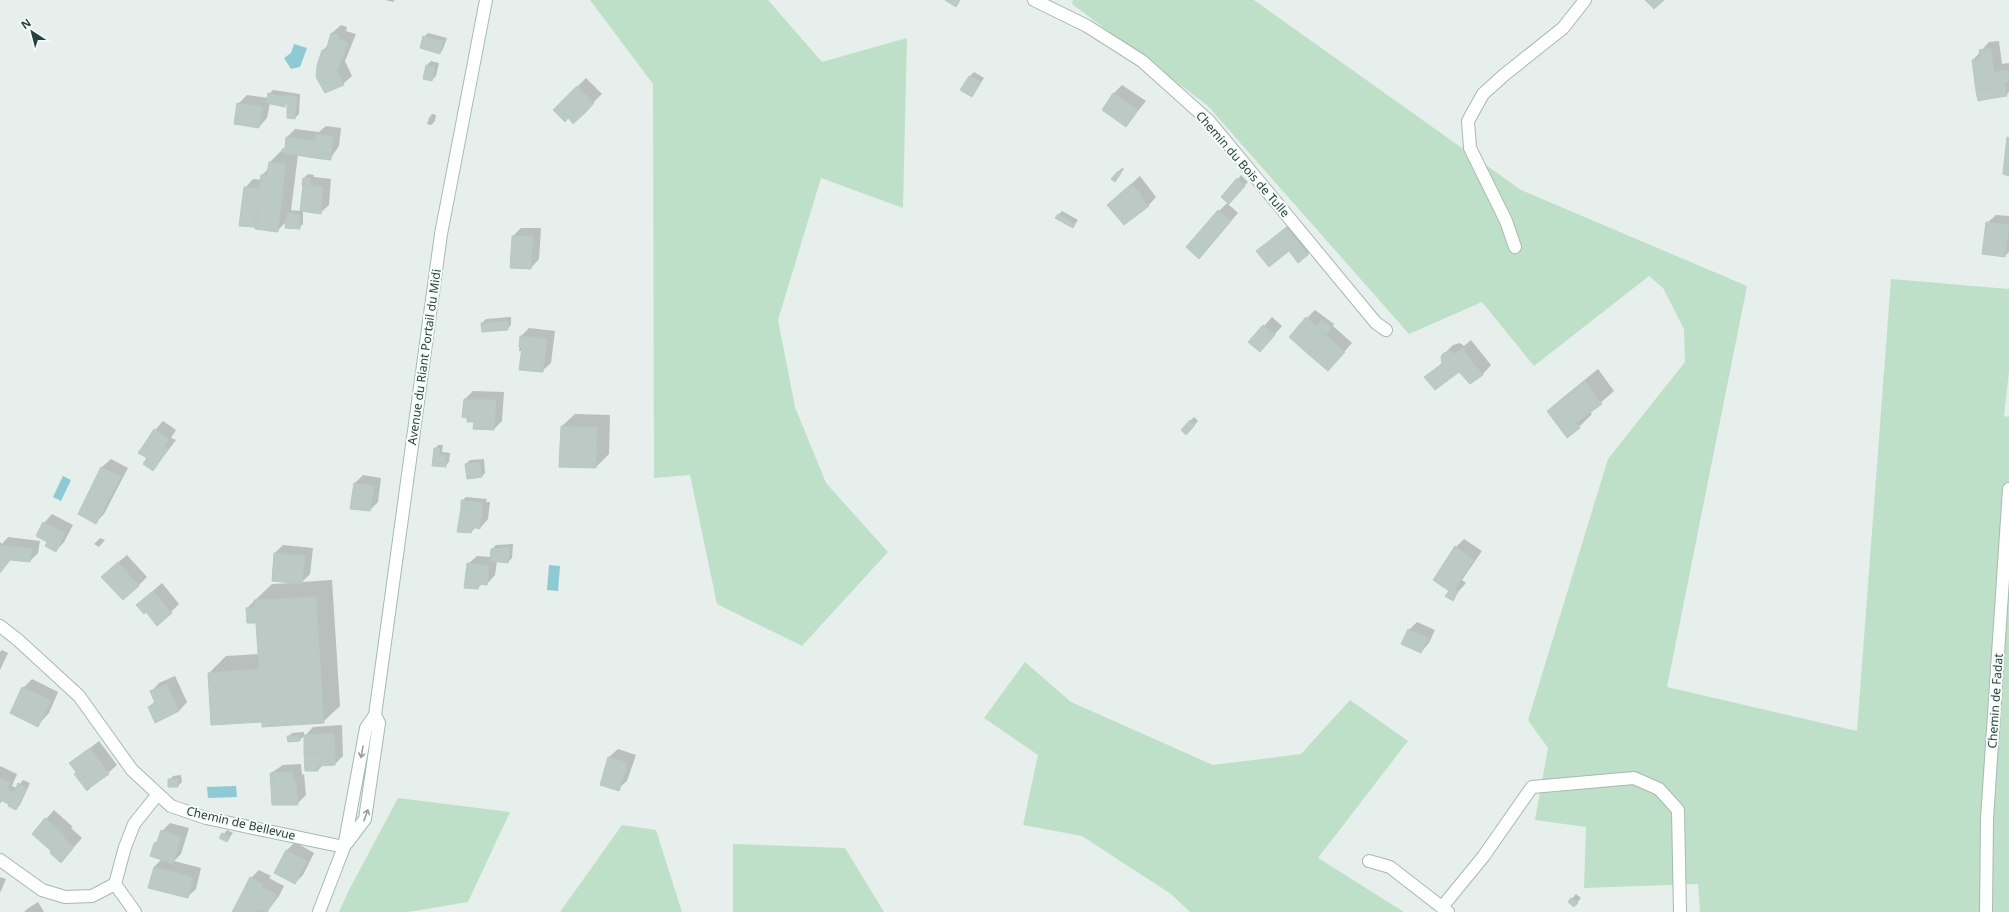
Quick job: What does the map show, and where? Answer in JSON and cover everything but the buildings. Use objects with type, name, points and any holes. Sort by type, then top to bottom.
[{"type":"street","name":"Avenue du Riant Portail du Midi","points":[[319,912],[344,847],[366,728],[375,715],[441,234],[486,0]]},
{"type":"street","name":"Chemin du Bois de Tulle","points":[[1034,0],[1087,26],[1142,61],[1209,121],[1376,323],[1386,330]]},
{"type":"street","points":[[1515,247],[1506,220],[1470,148],[1468,121],[1483,94],[1504,75],[1563,28],[1585,0]]},
{"type":"street","name":"Chemin de Fadat","points":[[1986,912],[1987,819],[2009,489]]},
{"type":"street","name":"Chemin de Bellevue","points":[[0,626],[18,640],[79,696],[132,770],[171,806],[206,818],[344,847]]},
{"type":"street","points":[[1369,861],[1390,867],[1445,910],[1532,787],[1634,778],[1660,788],[1678,810],[1680,912]]},
{"type":"street","points":[[0,860],[42,890],[65,897],[92,896],[115,884],[134,824],[158,794]]},
{"type":"street","points":[[115,884],[135,912]]},
{"type":"green space","points":[[590,0],[768,0],[822,62],[907,38],[903,208],[821,178],[778,320],[795,407],[826,483],[888,552],[802,646],[717,604],[690,475],[654,478],[653,84]]},
{"type":"green space","points":[[1073,0],[1254,0],[1521,190],[1747,286],[1667,687],[1857,731],[1891,279],[2009,289],[2009,371],[2004,416],[2009,417],[2009,912],[1700,912],[1698,884],[1584,888],[1586,827],[1535,820],[1548,748],[1528,720],[1608,459],[1685,362],[1684,329],[1663,288],[1649,276],[1534,366],[1482,302],[1409,334],[1207,105],[1072,4]]},
{"type":"green space","points":[[1025,662],[1071,702],[1213,765],[1301,754],[1350,700],[1408,741],[1318,858],[1404,912],[1190,912],[1171,894],[1082,836],[1023,825],[1038,755],[984,718]]},
{"type":"green space","points":[[398,798],[510,812],[468,902],[408,912],[339,912],[349,890]]},
{"type":"green space","points":[[622,825],[656,830],[682,912],[560,912]]},
{"type":"green space","points":[[733,844],[845,848],[884,912],[733,912]]},
{"type":"water","points":[[294,44],[307,48],[300,67],[291,69],[284,58],[291,53]]},
{"type":"water","points":[[63,476],[71,480],[61,501],[53,497]]},
{"type":"water","points":[[549,565],[560,566],[558,591],[547,590]]},
{"type":"water","points":[[236,786],[237,797],[208,798],[207,787]]}]
